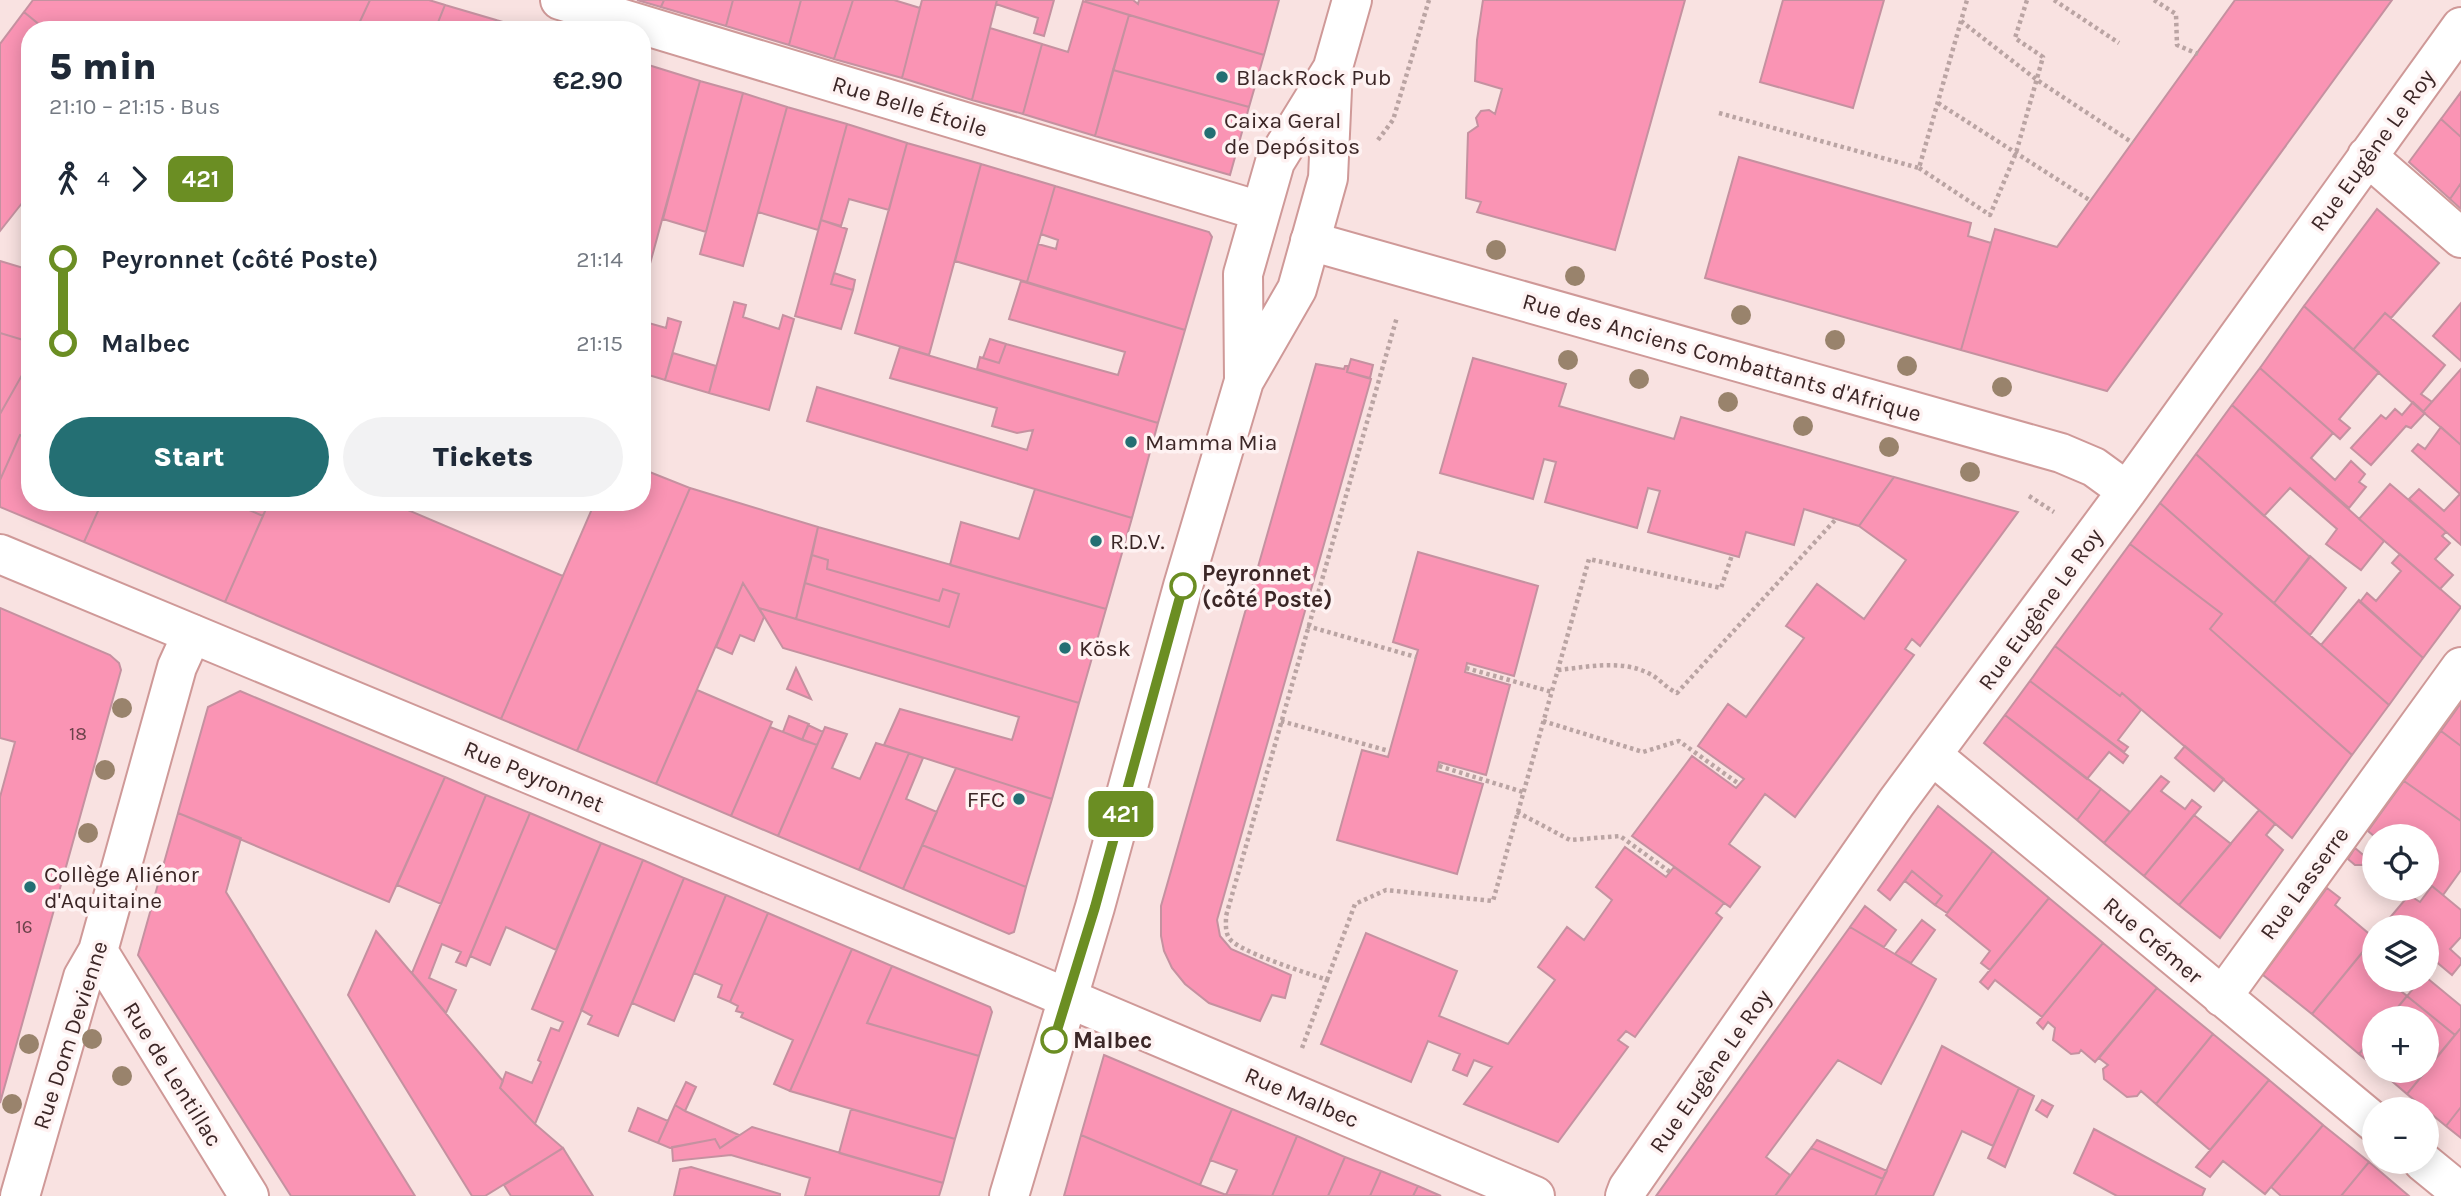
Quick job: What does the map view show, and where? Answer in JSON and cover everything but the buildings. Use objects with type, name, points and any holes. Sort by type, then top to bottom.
[{"type":"street","name":"Rue Belle Étoile","points":[[560,0],[630,21]]},
{"type":"street","points":[[1009,1196],[1068,999],[1183,586],[1244,381],[1297,289],[1328,178],[1334,66],[1352,0]]},
{"type":"street","name":"Rue Belle Étoile","points":[[651,27],[1260,211]]},
{"type":"street","name":"Rue Eugène Le Roy","points":[[1625,1196],[1628,1188],[1932,755],[2127,491],[2461,27]]},
{"type":"street","points":[[1244,381],[1243,274],[1260,211],[1275,162],[1334,66]]},
{"type":"street","points":[[2367,156],[2461,238]]},
{"type":"street","name":"Rue des Anciens Combattants d'Afrique","points":[[1310,242],[2061,453],[2094,467],[2127,491]]},
{"type":"street","name":"Rue Peyronnet","points":[[0,554],[1068,999]]},
{"type":"street","name":"Rue Dom Devienne","points":[[20,1196],[83,976],[98,951],[177,667],[192,634]]},
{"type":"street","name":"Rue Lasserre","points":[[2222,997],[2461,667]]},
{"type":"street","name":"Rue Crémer","points":[[1932,755],[2362,1112]]},
{"type":"street","name":"Rue de Lentillac","points":[[98,951],[249,1196]]},
{"type":"street","name":"Rue Malbec","points":[[1068,999],[1535,1196]]},
{"type":"street","points":[[2438,1174],[2461,1193]]},
{"type":"path","points":[[1328,178],[1370,149],[1394,120],[1429,0]]},
{"type":"path","points":[[1919,168],[1967,0]]},
{"type":"path","points":[[1719,113],[1919,168],[1990,215],[2016,153],[2043,57],[2015,38],[2027,0]]},
{"type":"path","points":[[2054,0],[2119,43]]},
{"type":"path","points":[[2154,0],[2176,14],[2177,45],[2198,54]]},
{"type":"path","points":[[1961,20],[2037,80],[2133,143]]},
{"type":"path","points":[[1938,103],[2091,201]]},
{"type":"path","points":[[1327,980],[1243,948],[1230,940],[1226,916],[1397,317]]},
{"type":"path","points":[[1558,670],[1615,664],[1651,674],[1665,687],[1677,693],[1836,519]]},
{"type":"path","points":[[1302,1048],[1355,904],[1386,890],[1493,901],[1589,559],[1721,588],[1732,555]]},
{"type":"path","points":[[1307,626],[1416,657]]},
{"type":"path","points":[[1465,668],[1552,692]]},
{"type":"path","points":[[1281,721],[1390,751]]},
{"type":"path","points":[[1543,721],[1643,752],[1679,741],[1740,783]]},
{"type":"path","points":[[1439,766],[1523,792]]},
{"type":"path","points":[[1517,812],[1570,840],[1620,836],[1670,872]]},
{"type":"bus line","name":"421","points":[[1054,1040],[1095,907],[1183,586]]},
{"type":"place","name":"BlackRock Pub","points":[[1222,77]]},
{"type":"place","name":"Caixa Geral de Depósitos","points":[[1210,133]]},
{"type":"place","name":"Mamma Mia","points":[[1131,442]]},
{"type":"place","name":"R.D.V.","points":[[1096,541]]},
{"type":"place","name":"Peyronnet (côté Poste)","points":[[1183,586]]},
{"type":"place","name":"Kösk","points":[[1065,648]]},
{"type":"place","name":"FFC","points":[[1019,799]]},
{"type":"place","name":"Collège Aliénor d'Aquitaine","points":[[30,887]]},
{"type":"place","name":"Malbec","points":[[1054,1040]]}]
